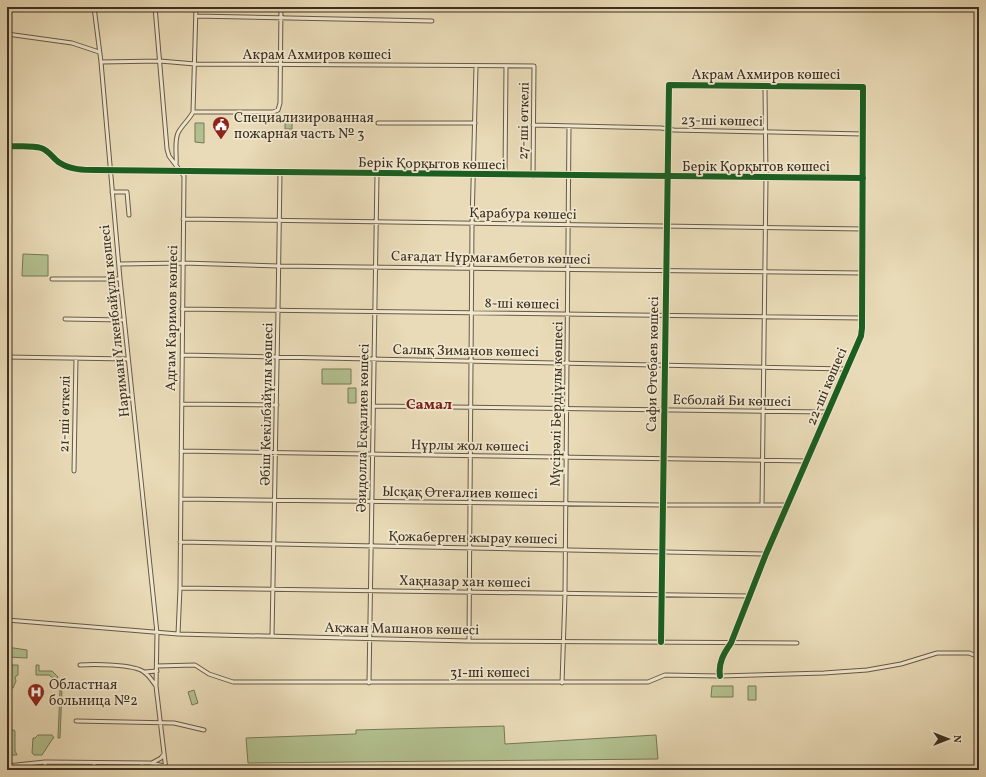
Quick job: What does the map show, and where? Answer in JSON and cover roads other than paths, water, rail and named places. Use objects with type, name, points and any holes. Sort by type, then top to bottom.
[{"type":"street","name":"Нариман Үлкенбайұлы көшесі","points":[[94,7],[100,52],[124,320],[158,633],[156,686],[166,768]]},
{"type":"street","name":"Адгам Каримов көшесі","points":[[155,7],[167,149],[169,156],[184,176],[180,588],[178,634]]},
{"type":"street","points":[[176,165],[178,132],[189,120],[193,112],[196,7]]},
{"type":"street","points":[[193,112],[273,112],[278,110],[281,65],[281,7]]},
{"type":"street","points":[[196,16],[432,21]]},
{"type":"street","points":[[7,34],[72,42],[100,52]]},
{"type":"street","name":"Акрам Ахмиров көшесі","points":[[100,62],[160,61],[195,64],[534,66]]},
{"type":"street","points":[[468,641],[472,224],[476,66]]},
{"type":"street","name":"27-ші өткелі","points":[[533,176],[534,66]]},
{"type":"street","points":[[505,175],[506,67]]},
{"type":"street","name":"Акрам Ахмиров көшесі","points":[[669,85],[863,87]]},
{"type":"street","name":"Сафи Өтебаев көшесі","points":[[661,642],[669,85]]},
{"type":"street","points":[[762,505],[766,178],[765,87]]},
{"type":"street","name":"22-ші көшесі","points":[[720,676],[719,671],[723,654],[730,643],[766,554],[845,369],[861,336],[863,87]]},
{"type":"street","points":[[378,123],[475,123]]},
{"type":"street","name":"23-шi көшесi","points":[[533,125],[862,134]]},
{"type":"street","name":"Мүсірәлі Бердіұлы көшесі","points":[[562,683],[565,594],[569,126]]},
{"type":"street","name":"Берік Қорқытов көшесі","points":[[7,146],[40,148],[48,151],[59,163],[80,170],[533,176],[863,178]]},
{"type":"street","name":"Әбіш Кекілбайұлы көшесі","points":[[272,636],[280,173]]},
{"type":"street","name":"Әзидолла Есқалиев көшесі","points":[[369,683],[377,174]]},
{"type":"street","points":[[112,192],[127,192],[129,215]]},
{"type":"street","name":"Қарабура көшесі","points":[[183,219],[863,229]]},
{"type":"street","name":"Сағадат Нұрмағамбетов көшесі","points":[[120,264],[183,263],[279,266],[862,273]]},
{"type":"street","points":[[52,280],[120,279]]},
{"type":"street","name":"8-шi көшесi","points":[[182,309],[862,318]]},
{"type":"street","points":[[64,319],[124,320]]},
{"type":"street","name":"Салық Зиманов көшесі","points":[[182,355],[845,369]]},
{"type":"street","name":"21-ші өткелі","points":[[7,357],[128,359]]},
{"type":"street","name":"21-ші өткелі","points":[[74,472],[76,358]]},
{"type":"street","points":[[182,404],[277,405]]},
{"type":"street","name":"Есболай Би көшесі","points":[[374,406],[827,412]]},
{"type":"street","name":"Нұрлы жол көшесі","points":[[181,451],[807,461]]},
{"type":"street","name":"Ысқақ Өтеғалиев көшесі","points":[[181,499],[663,505],[788,505]]},
{"type":"street","name":"Қожаберген жырау көшесі","points":[[180,542],[766,554]]},
{"type":"street","name":"Хақназар хан көшесі","points":[[180,588],[749,596]]},
{"type":"street","name":"Ақжан Машанов көшесі","points":[[7,620],[178,634],[468,641],[797,643]]},
{"type":"street","name":"31-ші көшесі","points":[[157,666],[195,665],[209,674],[233,682],[562,683],[648,682],[665,674],[720,676],[824,673],[867,670],[901,664],[937,653],[969,653],[979,658]]},
{"type":"street","points":[[80,665],[90,664],[136,668],[145,672],[156,686]]},
{"type":"street","points":[[145,672],[157,671]]},
{"type":"street","points":[[76,720],[160,724],[174,723],[204,730]]},
{"type":"street","points":[[7,766],[45,762],[142,764],[150,763],[161,758],[164,753]]},
{"type":"street","points":[[45,762],[45,770]]},
{"type":"street","points":[[94,763],[94,770]]},
{"type":"street","points":[[150,763],[166,768]]},
{"type":"street","points":[[142,764],[142,770]]},
{"type":"place","name":"Специализированная пожарная часть № 3","points":[[221,140]]},
{"type":"place","name":"Областная больница №2","points":[[36,707]]},
{"type":"district","name":"Самал","points":[[429,404]]}]
